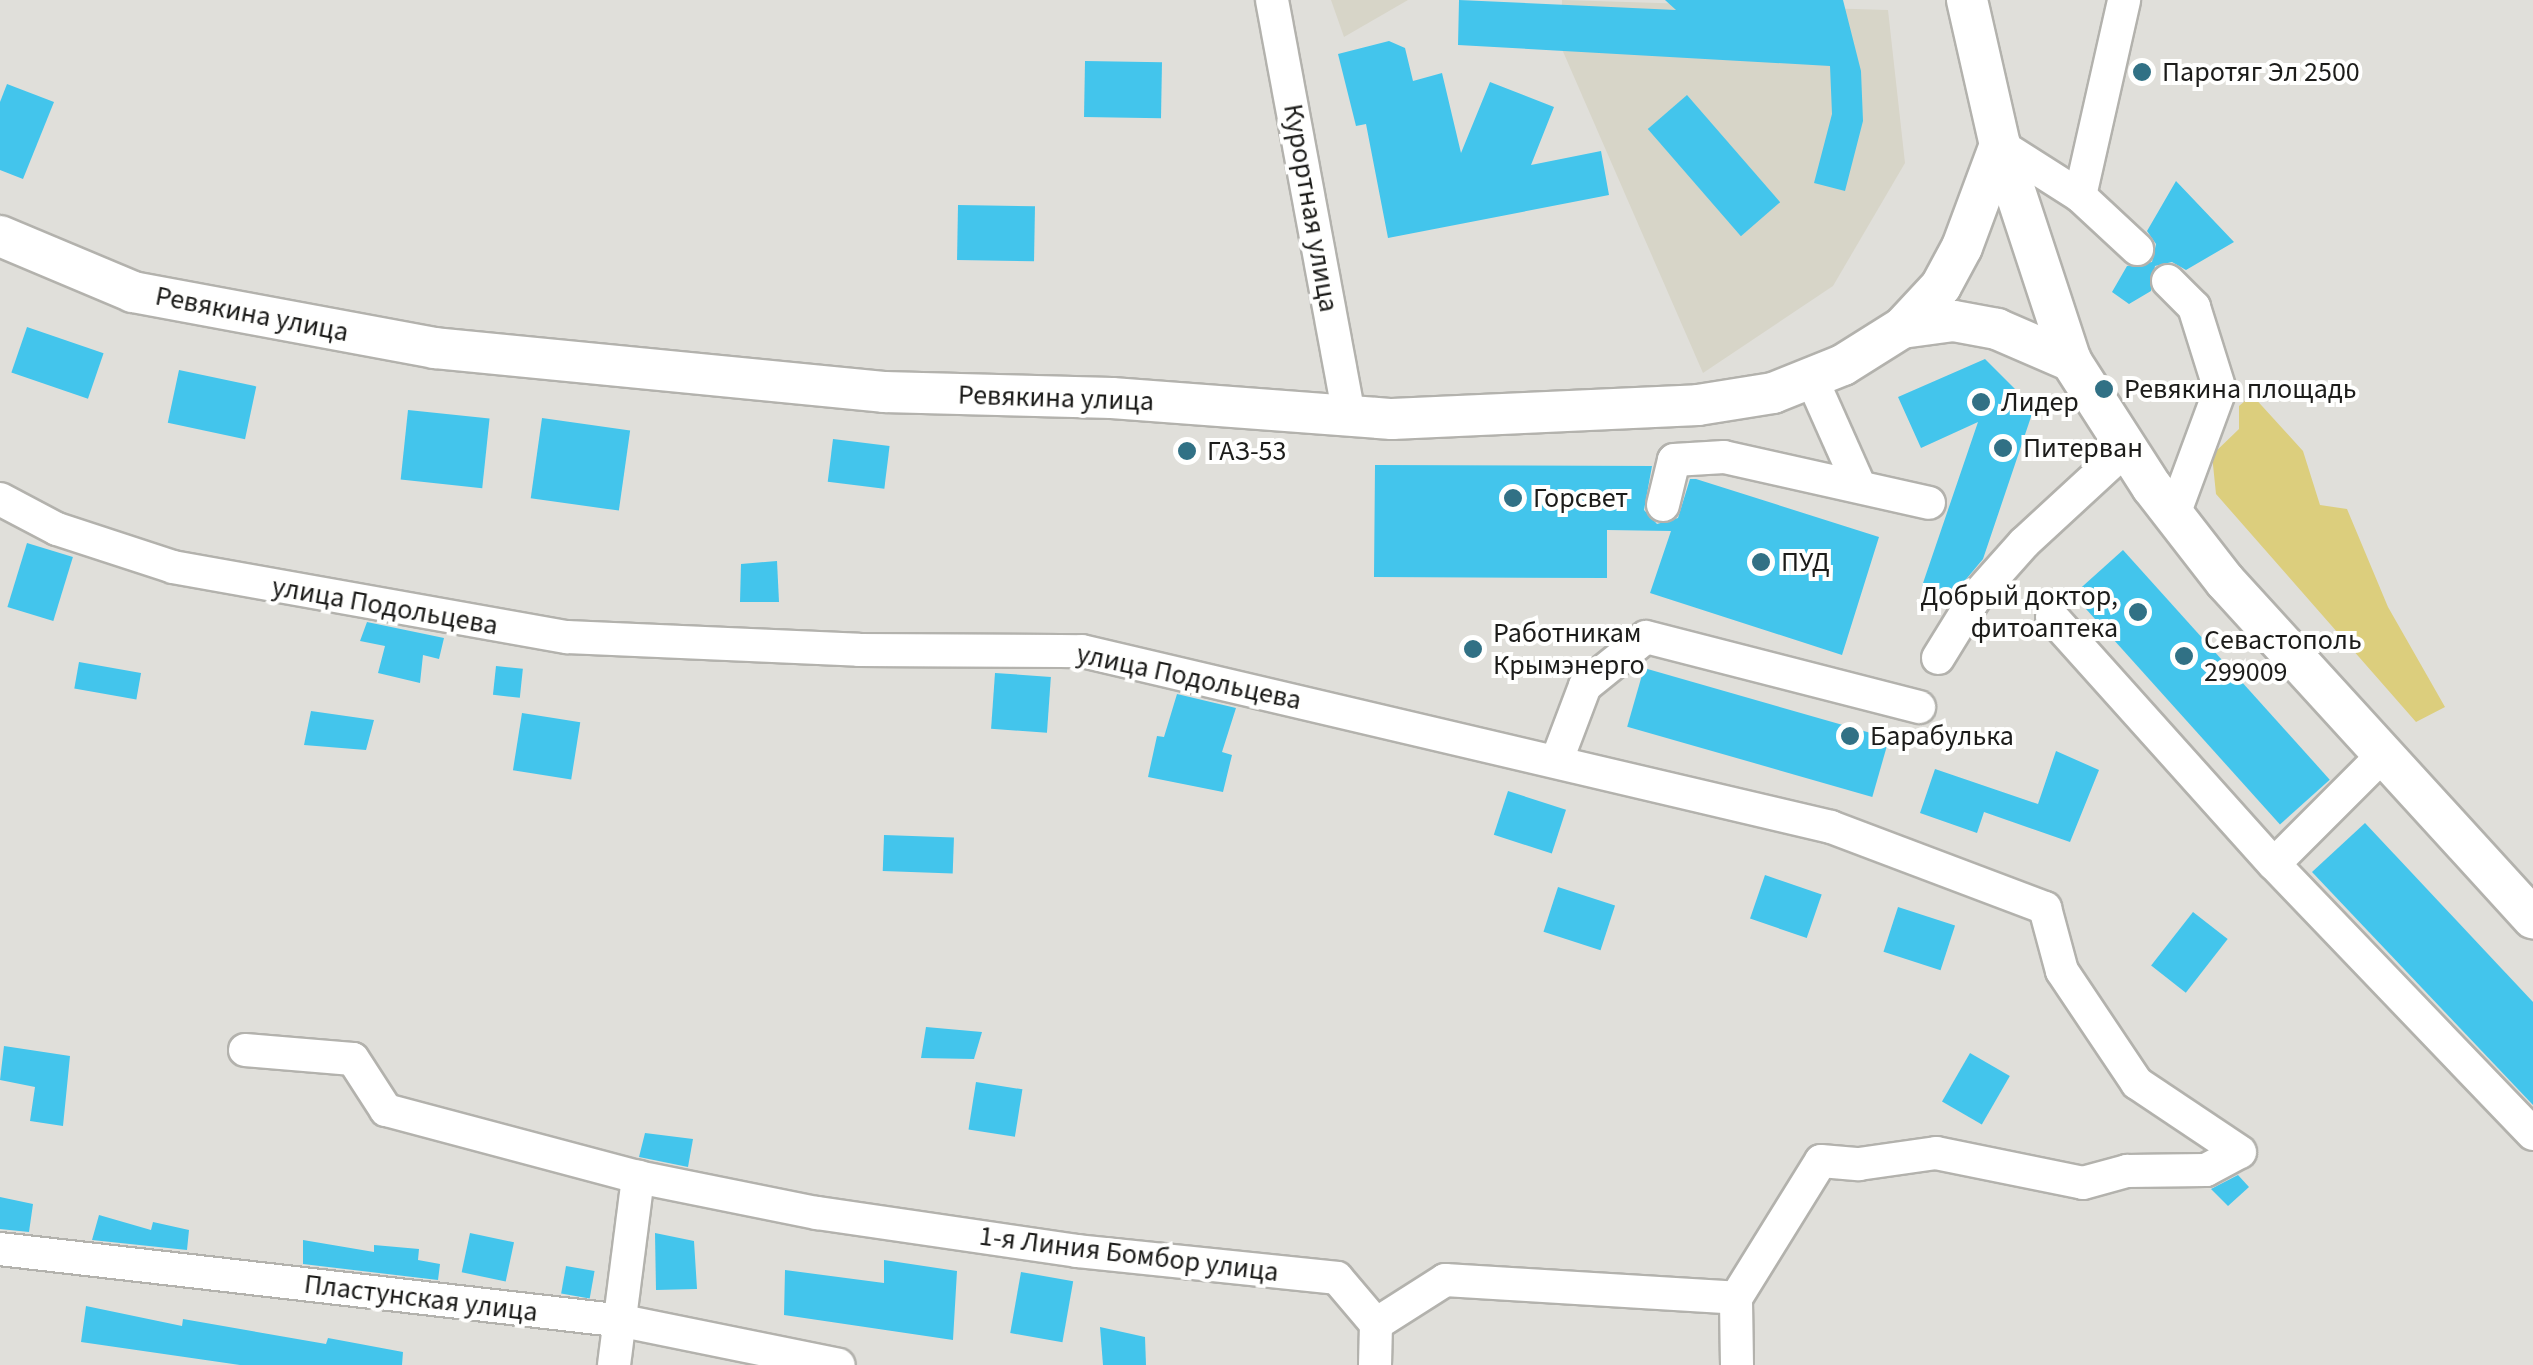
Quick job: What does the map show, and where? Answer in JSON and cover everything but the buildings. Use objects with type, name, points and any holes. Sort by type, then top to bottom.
[{"type":"main road","points":[[1967,0],[2000,144],[2071,360],[2173,518],[2383,756],[2533,918]]},
{"type":"main road","name":"Ревякина улица","points":[[0,236],[132,292],[435,348],[884,392],[1112,398],[1349,416],[1698,405],[1773,393],[1811,378],[1902,328],[1941,286],[1962,247],[2000,144]]},
{"type":"main road","points":[[1902,328],[1954,321],[1997,329],[2071,360]]},
{"type":"street","name":"Курортная улица","points":[[1272,0],[1349,416]]},
{"type":"street","points":[[2080,196],[2124,0]]},
{"type":"street","points":[[2000,144],[2080,196],[2137,249]]},
{"type":"street","points":[[2168,281],[2194,307],[2220,390],[2173,518]]},
{"type":"street","points":[[1811,378],[1859,486]]},
{"type":"street","points":[[1938,658],[1975,598],[2128,448]]},
{"type":"street","points":[[1662,504],[1674,460],[1724,457],[1930,502]]},
{"type":"street","name":"улица Подольцева","points":[[0,499],[58,529],[173,567],[529,631],[859,650],[1082,652],[1831,827],[2045,908],[2062,971],[2137,1084],[2240,1152],[2206,1170],[2127,1171],[2083,1184],[1936,1154],[1859,1164],[1821,1162],[1736,1298]]},
{"type":"street","points":[[2052,617],[2274,864],[2533,1134]]},
{"type":"street","points":[[1557,760],[1586,686],[1646,637],[1919,707]]},
{"type":"street","points":[[2274,864],[2383,756]]},
{"type":"street","name":"1-я Линия Бомбор улица","points":[[245,1050],[354,1059],[386,1110],[638,1177],[817,1212],[1076,1251],[1338,1278],[1376,1324]]},
{"type":"street","points":[[614,1365],[623,1321],[638,1177]]},
{"type":"street","name":"Пластунская улица","points":[[0,1249],[623,1321],[839,1365]]},
{"type":"street","points":[[1375,1365],[1376,1324],[1446,1280],[1736,1298],[1736,1365]]},
{"type":"shaded area","points":[[1331,0],[1408,0],[1344,37]]},
{"type":"shaded area","points":[[1562,0],[1888,10],[1905,163],[1833,286],[1703,373],[1561,47]]},
{"type":"shaded area","points":[[2252,395],[2303,451],[2320,505],[2347,509],[2388,607],[2445,707],[2416,722],[2216,494],[2212,455],[2239,429],[2239,406]]},
{"type":"place","name":"Паротяг Эл 2500","points":[[2142,72]]},
{"type":"place","name":"Ревякина площадь","points":[[2104,389]]},
{"type":"place","name":"Лидер","points":[[1981,402]]},
{"type":"place","name":"Питерван","points":[[2003,448]]},
{"type":"place","name":"ГАЗ-53","points":[[1187,451]]},
{"type":"place","name":"Горсвет","points":[[1513,498]]},
{"type":"place","name":"ПУД","points":[[1761,562]]},
{"type":"place","name":"Добрый доктор, фитоаптека","points":[[2138,612]]},
{"type":"place","name":"Работникам Крымэнерго","points":[[1473,649]]},
{"type":"place","name":"Севастополь 299009","points":[[2184,656]]},
{"type":"place","name":"Барабулька","points":[[1850,736]]}]
